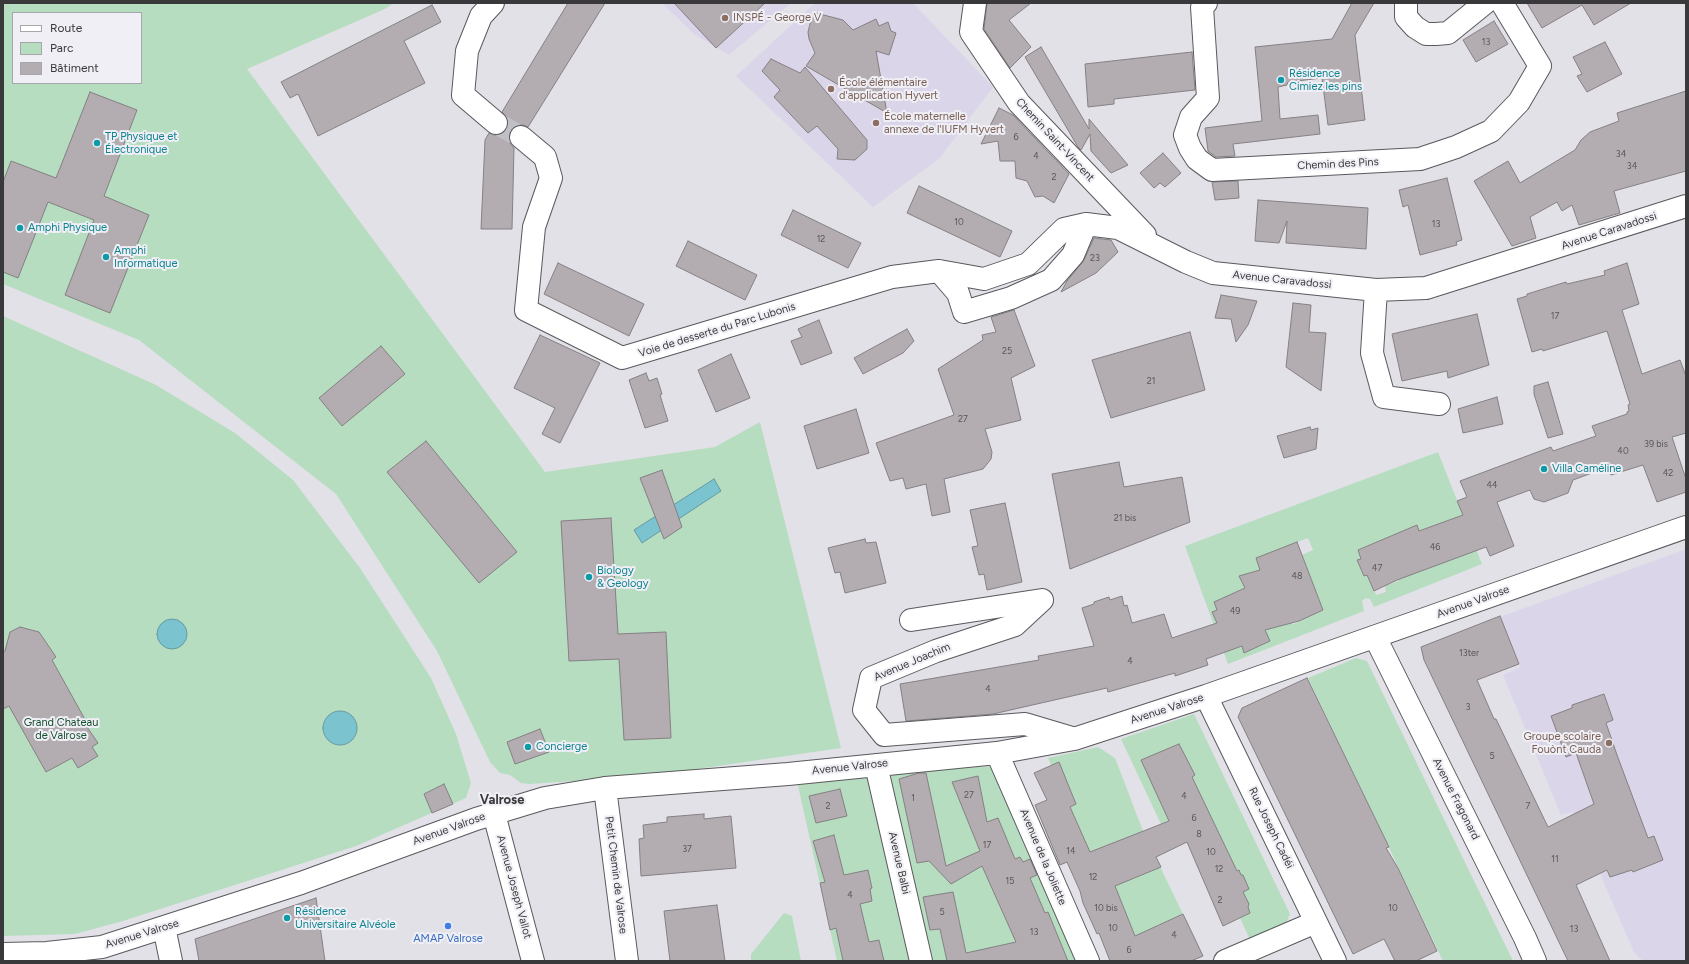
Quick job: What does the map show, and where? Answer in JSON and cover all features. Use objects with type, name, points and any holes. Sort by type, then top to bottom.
[{"type":"street","points":[[493,3],[481,16],[467,51],[463,95],[496,123]]},
{"type":"street","name":"Chemin Saint-Vincent","points":[[975,3],[971,32],[1019,103],[1152,244]]},
{"type":"street","name":"Chemin des Pins","points":[[1206,3],[1202,7],[1208,98],[1191,117],[1185,135],[1190,148],[1197,159],[1212,170],[1420,159],[1456,147],[1491,131],[1518,102],[1540,66],[1502,3]]},
{"type":"street","points":[[1406,3],[1406,16],[1415,27],[1426,34],[1448,33],[1485,3]]},
{"type":"street","name":"Voie de desserte du Parc Lubonis","points":[[521,137],[545,157],[551,178],[534,227],[526,310],[622,358],[892,277],[939,271],[984,279],[1028,264],[1064,229],[1086,224]]},
{"type":"street","name":"Avenue Caravadossi","points":[[1086,224],[1118,228],[1186,262],[1212,273],[1376,290],[1426,288],[1686,206]]},
{"type":"street","points":[[939,271],[958,293],[964,312],[1011,298],[1051,280],[1073,255],[1086,224]]},
{"type":"street","points":[[1376,290],[1372,353],[1384,397],[1439,404]]},
{"type":"street","name":"Avenue Valrose","points":[[3,954],[47,953],[102,947],[301,883],[494,814],[545,798],[605,788],[997,753],[1074,739],[1206,696],[1686,527]]},
{"type":"street","name":"Avenue Joachim","points":[[912,620],[1042,600],[1015,625],[936,651],[871,678],[864,710],[884,736],[1025,724],[1074,739]]},
{"type":"street","name":"Avenue Fragonard","points":[[1375,637],[1525,938],[1535,961]]},
{"type":"street","name":"Rue Joseph Cadéi","points":[[1206,696],[1335,961]]},
{"type":"street","name":"Avenue de la Joliette","points":[[997,753],[1088,961]]},
{"type":"street","name":"Avenue Balbi","points":[[876,765],[921,961]]},
{"type":"street","name":"Petit Chemin de Valrose","points":[[605,788],[627,961]]},
{"type":"street","name":"Avenue Joseph Vallot","points":[[494,814],[533,961]]},
{"type":"street","points":[[1225,961],[1316,922]]},
{"type":"street","points":[[164,927],[171,961]]},
{"type":"shaded area","name":"INSPÉ - George V","points":[[662,3],[791,3],[729,55],[694,34]]},
{"type":"shaded area","name":"École maternelle annexe de l'IUFM Hyvert","points":[[815,3],[913,3],[993,87],[939,159],[873,207],[736,76]]},
{"type":"shaded area","name":"Groupe scolaire Fouònt Cauda","points":[[1686,549],[1686,961],[1643,961],[1634,952],[1573,812],[1561,815],[1503,675],[1520,667],[1500,617]]},
{"type":"green space","points":[[3,3],[394,3],[385,9],[247,69],[545,472],[715,447],[760,422],[841,748],[649,776],[529,784],[521,783],[510,775],[500,773],[490,762],[437,651],[336,494],[139,340],[3,284]]},
{"type":"green space","name":"Grand Chateau de Valrose","points":[[3,316],[156,385],[235,433],[293,480],[360,568],[431,678],[456,734],[471,783],[466,798],[356,846],[123,921],[75,934],[3,936]]},
{"type":"green space","points":[[1438,452],[1482,564],[1374,607],[1370,599],[1366,598],[1362,601],[1364,611],[1228,664],[1185,546]],"holes":[[[1394,535],[1389,559],[1398,581],[1385,586],[1386,592],[1376,595],[1367,575],[1364,576],[1357,561],[1361,559],[1358,550]],[[1308,538],[1313,550],[1302,555],[1323,610],[1299,619],[1299,622],[1294,624],[1291,623],[1297,542]]]},
{"type":"green space","points":[[1356,658],[1367,661],[1513,961],[1443,961],[1308,678]]},
{"type":"green space","points":[[1194,714],[1290,914],[1283,930],[1251,942],[1222,878],[1209,821],[1168,839],[1121,739]]},
{"type":"green space","points":[[1098,747],[1115,758],[1143,831],[1203,956],[1192,961],[1139,961],[1084,849],[1068,804],[1048,758]]},
{"type":"green space","points":[[997,766],[1079,961],[929,961],[888,774],[900,771]]},
{"type":"green space","points":[[870,774],[910,961],[837,961],[797,781]]},
{"type":"green space","points":[[784,913],[792,916],[801,961],[751,961],[751,954]]},
{"type":"water","points":[[714,479],[721,491],[642,543],[634,530]]},
{"type":"water","points":[[172,619],[183,623],[187,634],[183,645],[172,649],[161,645],[157,634],[161,623]]},
{"type":"water","points":[[343,711],[352,716],[356,721],[356,735],[352,740],[347,744],[337,745],[333,744],[324,735],[323,725],[324,721],[333,712]]},
{"type":"building","points":[[568,3],[605,3],[528,127],[516,125],[511,129],[509,134],[509,142],[514,148],[512,229],[481,229],[485,140],[489,133],[500,135],[506,131],[508,119],[502,112]]},
{"type":"building","points":[[674,3],[765,3],[716,48]]},
{"type":"building","points":[[987,3],[1031,3],[1009,20],[1031,47],[1010,68],[984,29]]},
{"type":"building","name":"Résidence Cimiez les pins","points":[[1352,3],[1374,3],[1355,35],[1365,120],[1328,125],[1322,78],[1288,82],[1287,85],[1278,87],[1280,119],[1318,115],[1320,134],[1233,144],[1235,156],[1216,157],[1208,151],[1205,128],[1262,121],[1255,47],[1332,39]]},
{"type":"building","points":[[1527,3],[1631,3],[1594,25],[1582,5],[1542,28]]},
{"type":"building","points":[[432,5],[441,22],[404,41],[425,83],[318,136],[298,94],[290,98],[281,82]]},
{"type":"building","points":[[816,13],[843,20],[853,30],[876,19],[879,26],[888,22],[891,31],[896,33],[889,55],[876,51],[887,113],[806,66],[815,53],[809,39],[808,32],[811,20]]},
{"type":"building","points":[[1494,21],[1508,44],[1476,62],[1463,40]]},
{"type":"building","points":[[1605,42],[1622,74],[1587,92],[1577,76],[1582,74],[1573,57]]},
{"type":"building","points":[[1041,47],[1089,129],[1089,119],[1128,165],[1111,173],[1091,151],[1090,134],[1081,150],[1078,147],[1025,57]]},
{"type":"building","points":[[1192,52],[1195,90],[1114,99],[1114,104],[1088,107],[1085,64]]},
{"type":"building","points":[[771,59],[800,73],[805,67],[867,140],[867,149],[855,160],[837,159],[838,149],[817,126],[808,133],[774,97],[780,90],[762,71]]},
{"type":"building","points":[[1686,91],[1686,171],[1614,191],[1620,213],[1579,225],[1572,205],[1562,211],[1557,202],[1530,217],[1536,238],[1512,246],[1474,181],[1508,161],[1520,183],[1575,150],[1581,140],[1590,132],[1619,121],[1617,113]]},
{"type":"building","points":[[90,92],[137,110],[104,196],[149,215],[110,313],[65,295],[94,220],[48,202],[18,278],[3,272],[3,182],[11,161],[56,178]]},
{"type":"building","points":[[999,108],[1013,115],[1069,174],[1054,203],[1043,196],[1035,197],[1027,181],[1016,178],[1015,161],[1000,161],[998,141],[981,144]]},
{"type":"building","points":[[1163,153],[1181,173],[1165,187],[1160,183],[1154,188],[1140,173]]},
{"type":"building","points":[[1447,178],[1462,240],[1456,242],[1457,245],[1420,255],[1408,205],[1403,207],[1399,190]]},
{"type":"building","points":[[1238,181],[1239,198],[1215,200],[1212,182]]},
{"type":"building","points":[[919,186],[1012,231],[1000,257],[907,213]]},
{"type":"building","points":[[1258,200],[1368,208],[1366,249],[1286,243],[1287,221],[1279,243],[1255,241]]},
{"type":"building","points":[[793,210],[861,243],[848,268],[781,235]]},
{"type":"building","points":[[1094,238],[1111,240],[1118,252],[1096,273],[1061,292],[1067,281],[1084,260]]},
{"type":"building","points":[[688,241],[757,275],[745,300],[676,266]]},
{"type":"building","points":[[558,263],[644,304],[629,336],[544,294]]},
{"type":"building","points":[[1627,263],[1639,304],[1622,310],[1642,374],[1680,360],[1686,376],[1686,433],[1672,437],[1686,479],[1686,492],[1657,502],[1643,465],[1611,475],[1608,467],[1573,480],[1568,493],[1544,502],[1534,499],[1530,490],[1497,502],[1514,546],[1490,556],[1486,547],[1397,580],[1374,591],[1367,575],[1364,576],[1357,560],[1361,559],[1358,550],[1417,525],[1419,531],[1463,515],[1457,501],[1467,497],[1460,481],[1551,447],[1553,451],[1596,436],[1592,426],[1627,414],[1629,411],[1628,405],[1630,404],[1607,331],[1543,351],[1542,349],[1532,352],[1517,299],[1527,296],[1527,294],[1566,282],[1567,284],[1605,275],[1604,271]]},
{"type":"building","points":[[1221,295],[1257,301],[1248,325],[1236,342],[1231,319],[1215,318]]},
{"type":"building","points":[[1293,303],[1311,305],[1309,332],[1326,333],[1321,391],[1286,367]]},
{"type":"building","points":[[1014,310],[1035,366],[1011,378],[1021,420],[985,429],[992,452],[991,459],[983,469],[944,479],[950,512],[932,516],[926,484],[906,489],[903,478],[890,481],[876,443],[954,415],[938,369],[983,340],[982,335],[996,332],[991,317]]},
{"type":"building","points":[[1477,314],[1489,365],[1448,378],[1447,371],[1402,381],[1392,334]]},
{"type":"building","points":[[819,320],[832,353],[801,365],[791,341],[802,337],[798,329]]},
{"type":"building","points":[[907,329],[914,341],[903,353],[863,374],[854,358]]},
{"type":"building","points":[[1190,332],[1205,390],[1111,418],[1092,360]]},
{"type":"building","points":[[540,335],[600,363],[560,443],[542,434],[555,408],[514,388]]},
{"type":"building","points":[[381,346],[405,374],[342,426],[319,398]]},
{"type":"building","points":[[731,354],[750,398],[716,412],[698,370]]},
{"type":"building","points":[[646,373],[649,381],[657,378],[662,394],[660,395],[668,421],[645,428],[629,380]]},
{"type":"building","points":[[1548,382],[1563,434],[1548,438],[1534,394],[1534,386]]},
{"type":"building","points":[[1497,397],[1503,424],[1463,433],[1458,409]]},
{"type":"building","points":[[856,409],[869,453],[817,469],[804,426]]},
{"type":"building","points":[[1310,427],[1311,430],[1318,428],[1316,449],[1284,458],[1277,436]]},
{"type":"building","points":[[426,441],[517,552],[479,583],[387,472]]},
{"type":"building","points":[[1119,462],[1124,487],[1182,477],[1190,522],[1070,569],[1052,474]]},
{"type":"building","points":[[662,470],[682,527],[664,539],[640,478]]},
{"type":"building","points":[[1005,503],[1022,582],[987,590],[984,574],[979,575],[972,547],[978,546],[970,510]]},
{"type":"building","name":"Biology & Geology","points":[[611,518],[618,634],[666,632],[671,738],[624,740],[619,659],[569,661],[561,521]]},
{"type":"building","points":[[865,539],[866,543],[876,542],[886,583],[845,593],[840,572],[835,573],[828,548]]},
{"type":"building","points":[[1297,542],[1323,610],[1299,621],[1265,630],[1270,641],[1244,653],[1242,646],[1206,659],[1208,665],[1175,676],[1175,673],[1108,692],[1107,688],[993,714],[906,721],[900,684],[1039,660],[1038,656],[1094,646],[1082,608],[1109,597],[1110,600],[1122,596],[1124,606],[1127,605],[1132,623],[1164,614],[1172,638],[1217,623],[1212,612],[1217,610],[1214,602],[1245,588],[1239,576],[1260,570],[1256,558]]},
{"type":"building","points":[[1500,616],[1519,664],[1477,680],[1494,719],[1496,719],[1548,827],[1594,804],[1576,753],[1566,757],[1551,716],[1572,708],[1572,705],[1604,694],[1613,720],[1606,723],[1617,755],[1648,838],[1654,836],[1663,860],[1633,872],[1632,870],[1610,877],[1607,870],[1576,885],[1610,961],[1568,961],[1424,660],[1421,647]]},
{"type":"building","points":[[20,627],[39,632],[56,657],[52,660],[87,723],[85,724],[98,743],[92,747],[98,756],[78,768],[72,758],[46,772],[9,706],[3,709],[3,652],[5,651],[10,632]]},
{"type":"building","points":[[1307,678],[1389,847],[1386,848],[1398,868],[1437,951],[1416,961],[1395,961],[1384,939],[1353,954],[1238,717],[1242,708]]},
{"type":"building","name":"Concierge","points":[[540,729],[549,752],[515,764],[507,742]]},
{"type":"building","points":[[1179,744],[1195,775],[1192,777],[1237,871],[1239,870],[1241,875],[1243,875],[1249,889],[1243,892],[1249,904],[1248,907],[1250,913],[1223,926],[1187,842],[1156,857],[1161,867],[1115,886],[1135,936],[1183,914],[1203,956],[1191,961],[1110,961],[1099,933],[1097,934],[1083,903],[1080,891],[1067,862],[1060,865],[1035,805],[1047,800],[1034,773],[1059,762],[1076,804],[1070,807],[1090,852],[1169,821],[1141,760]]},
{"type":"building","points":[[919,773],[926,773],[946,866],[980,851],[952,782],[978,776],[987,822],[998,818],[1015,859],[1020,857],[1023,862],[1030,859],[1037,875],[1030,878],[1045,913],[1048,912],[1068,961],[947,961],[940,929],[930,930],[923,897],[953,892],[966,953],[1016,942],[982,866],[951,884],[929,861],[917,863],[899,779]]},
{"type":"building","points":[[444,784],[453,804],[432,813],[424,794]]},
{"type":"building","points":[[840,789],[847,816],[816,823],[809,796]]},
{"type":"building","points":[[704,814],[704,819],[731,816],[736,868],[641,876],[639,839],[644,838],[643,825],[667,822],[667,817]]},
{"type":"building","points":[[834,835],[844,875],[868,870],[872,888],[870,889],[872,901],[860,904],[869,942],[879,940],[884,961],[843,961],[836,928],[830,930],[820,883],[825,882],[813,841]]},
{"type":"building","name":"Résidence Universitaire Alvéole","points":[[316,898],[325,961],[199,961],[195,939]]},
{"type":"building","points":[[717,905],[725,961],[670,961],[664,911]]},
{"type":"tunnel","points":[[496,123],[521,137]]},
{"type":"place","name":"INSPÉ - George V","points":[[725,18]]},
{"type":"place","name":"Résidence Cimiez les pins","points":[[1281,80]]},
{"type":"place","name":"École élémentaire d'application Hyvert","points":[[831,89]]},
{"type":"place","name":"École maternelle annexe de l'IUFM Hyvert","points":[[876,123]]},
{"type":"place","name":"TP Physique et Électronique","points":[[97,143]]},
{"type":"place","name":"Amphi Physique","points":[[20,228]]},
{"type":"place","name":"Amphi Informatique","points":[[106,257]]},
{"type":"place","name":"Villa Caméline","points":[[1544,469]]},
{"type":"place","name":"Biology & Geology","points":[[589,577]]},
{"type":"place","name":"Groupe scolaire Fouònt Cauda","points":[[1609,743]]},
{"type":"place","name":"Concierge","points":[[528,747]]},
{"type":"place","name":"Résidence Universitaire Alvéole","points":[[287,918]]},
{"type":"place","name":"AMAP Valrose","points":[[448,926]]},
{"type":"district","name":"Valrose","points":[[502,800]]}]
